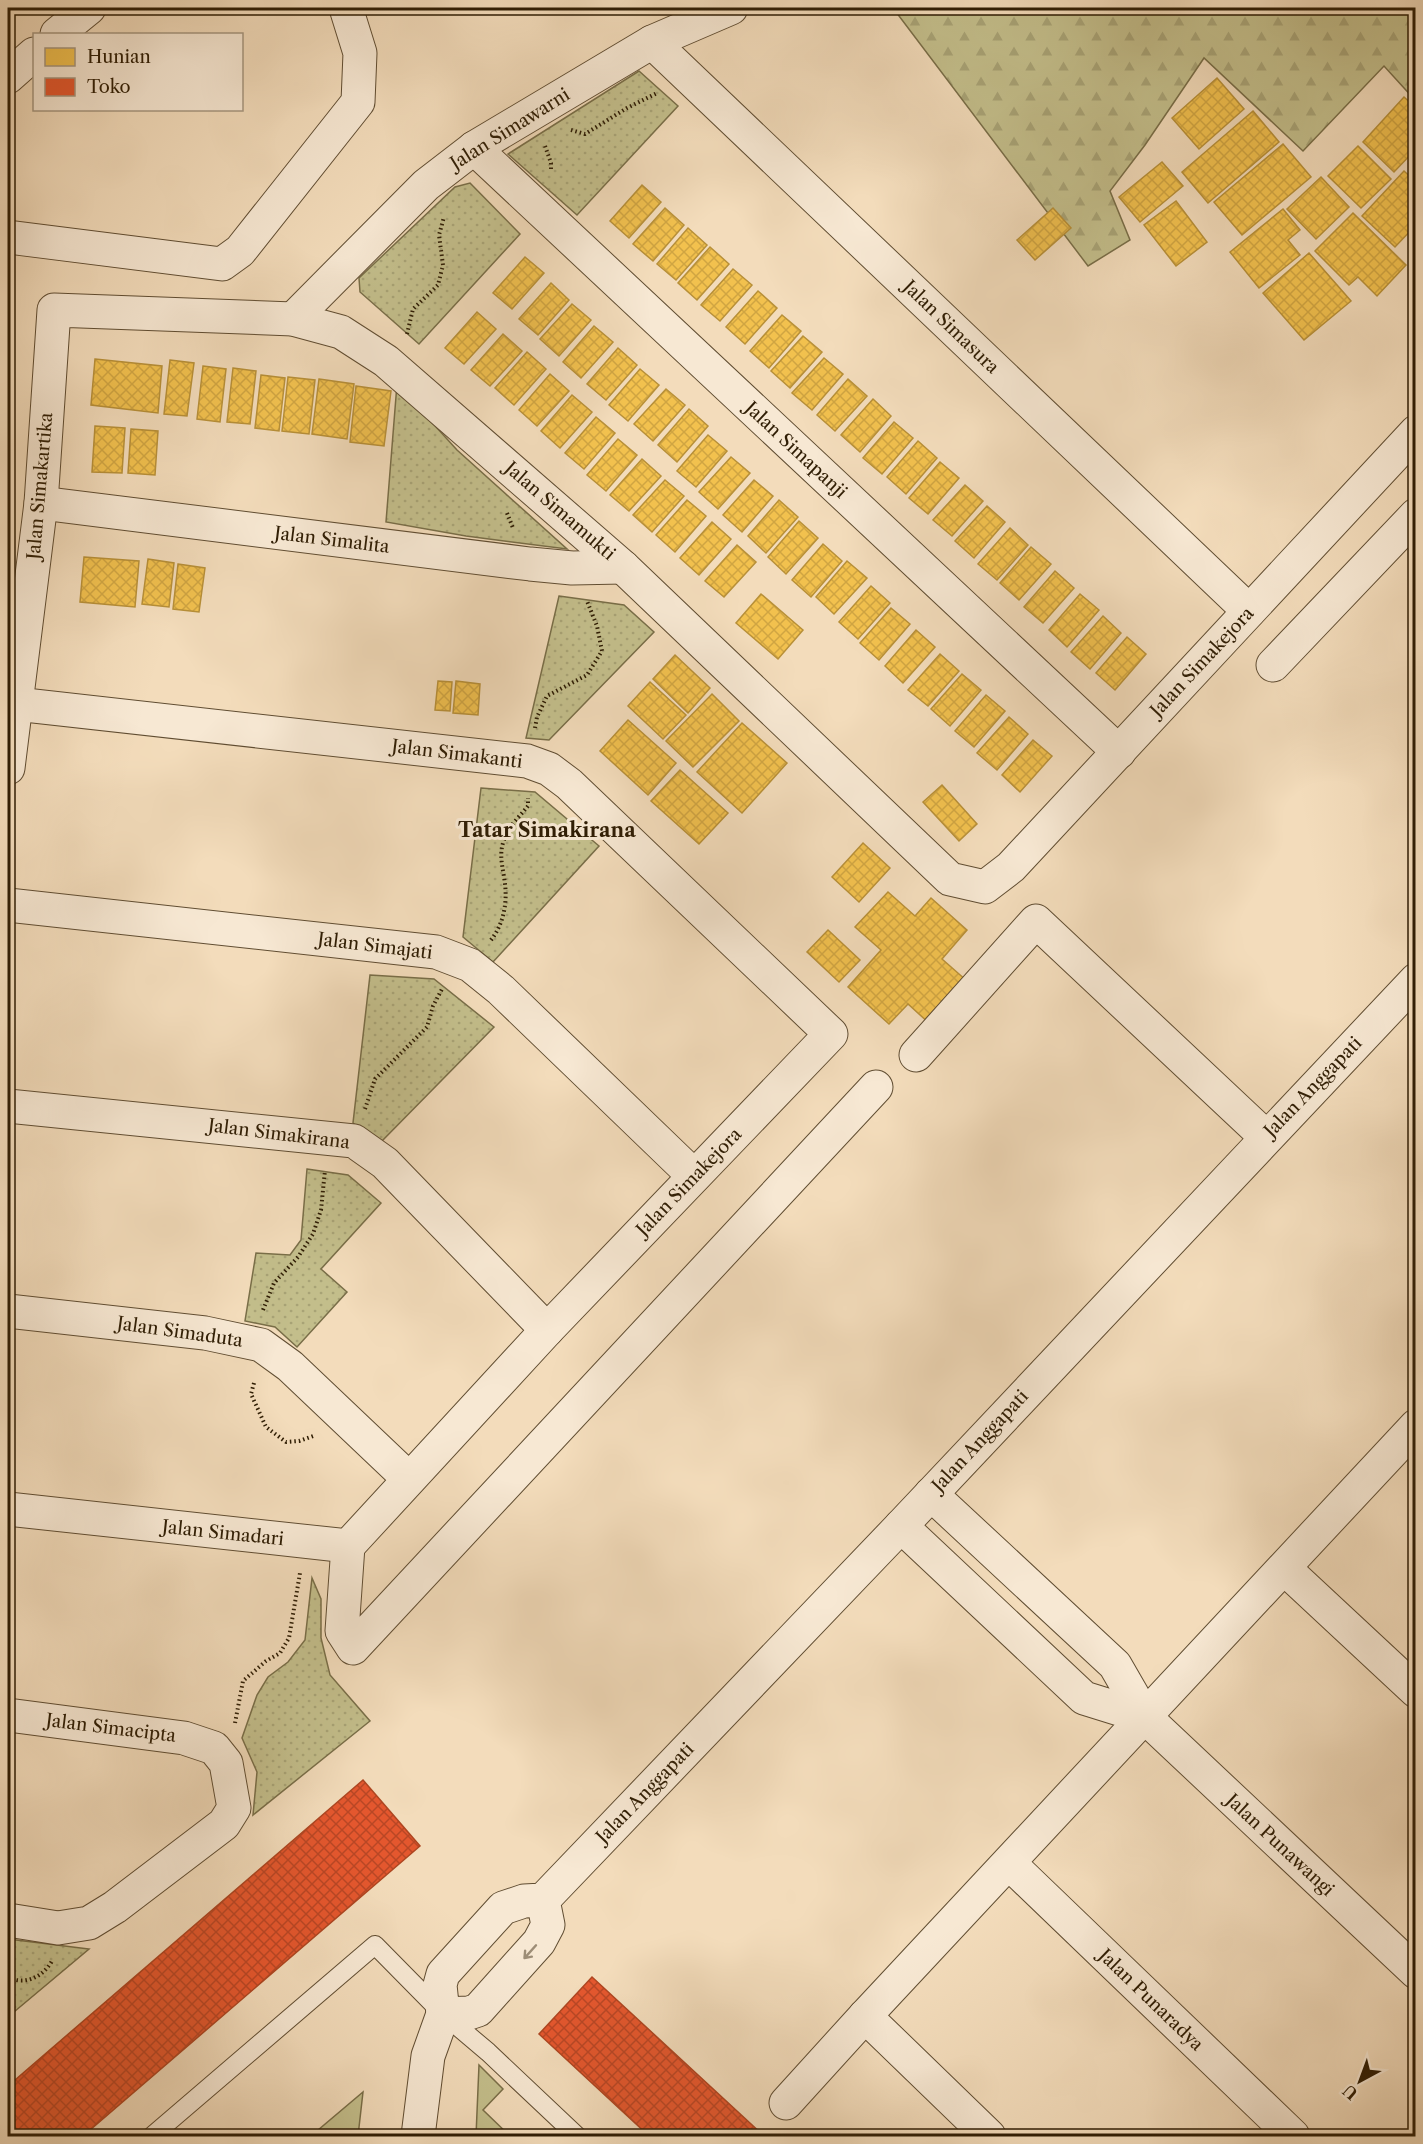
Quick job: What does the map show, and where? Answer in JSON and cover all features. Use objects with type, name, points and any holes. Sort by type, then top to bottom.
[{"type":"street","points":[[58,33],[89,8]]},
{"type":"street","points":[[8,237],[222,264],[240,251],[358,102],[360,53],[346,8]]},
{"type":"street","name":"Jalan Simawarni","points":[[293,319],[426,185],[474,148],[652,42],[731,8]]},
{"type":"street","name":"Jalan Simasura","points":[[652,42],[1249,611]]},
{"type":"street","points":[[8,76],[33,55]]},
{"type":"street","name":"Jalan Simapanji","points":[[474,148],[1119,752]]},
{"type":"street","name":"Jalan Simamukti","points":[[54,310],[293,319],[341,332],[386,361],[623,567],[950,879],[985,887]]},
{"type":"street","name":"Jalan Simakartika","points":[[8,768],[41,503],[54,310]]},
{"type":"street","name":"Jalan Simakejora","points":[[985,887],[1011,867],[1416,432]]},
{"type":"street","name":"Jalan Simalita","points":[[41,503],[530,564],[572,568],[623,567]]},
{"type":"street","points":[[1273,665],[1416,514]]},
{"type":"street","name":"Jalan Simakanti","points":[[16,704],[527,761],[549,769],[569,784],[831,1034]]},
{"type":"street","name":"Jalan Simajati","points":[[8,905],[436,952],[470,964],[501,990],[694,1176]]},
{"type":"street","points":[[916,1055],[1036,921],[1266,1137]]},
{"type":"street","name":"Jalan Anggapati","points":[[543,1900],[901,1526],[1416,980]]},
{"type":"street","name":"Jalan Simakejora","points":[[409,1479],[547,1330],[803,1066],[831,1034]]},
{"type":"street","points":[[409,1479],[348,1546],[342,1631],[352,1648],[876,1087]]},
{"type":"street","name":"Jalan Simakirana","points":[[8,1106],[341,1139],[385,1163],[547,1330]]},
{"type":"street","name":"Jalan Simaduta","points":[[8,1311],[205,1333],[261,1345],[290,1366],[409,1479]]},
{"type":"street","points":[[786,2103],[1416,1426]]},
{"type":"street","points":[[931,1494],[1115,1665],[1145,1717]]},
{"type":"street","name":"Jalan Simadari","points":[[8,1509],[348,1546]]},
{"type":"street","points":[[901,1526],[1084,1698],[1145,1717]]},
{"type":"street","points":[[1284,1568],[1416,1691]]},
{"type":"street","name":"Jalan Simacipta","points":[[8,1715],[184,1738],[214,1748]]},
{"type":"street","name":"Jalan Punawangi","points":[[1145,1717],[1416,1972]]},
{"type":"street","points":[[8,1920],[74,1925],[115,1907],[224,1824],[234,1808],[226,1763],[214,1748]]},
{"type":"street","name":"Jalan Punaradya","points":[[1009,1863],[1293,2136]]},
{"type":"street","points":[[418,2136],[428,2056],[443,2014],[440,1985],[443,1974],[503,1908],[524,1901],[543,1900],[548,1925],[539,1942],[478,2010],[469,2013],[443,2014]]},
{"type":"street","points":[[865,2016],[989,2136]]},
{"type":"lane","points":[[153,2136],[375,1945],[443,2014],[488,2052],[577,2136]]},
{"type":"path","points":[[567,128],[585,134],[627,108],[653,96],[684,73]]},
{"type":"path","points":[[529,199],[551,179],[551,162],[544,144],[549,137]]},
{"type":"path","points":[[386,361],[408,333],[413,309],[438,285],[443,265],[439,235],[445,216],[452,210]]},
{"type":"path","points":[[351,1423],[299,1441],[285,1442],[266,1427],[251,1394],[261,1345],[263,1310],[274,1283],[298,1257],[313,1234],[341,1139],[375,1079],[427,1027],[433,1006],[445,984],[470,964],[494,936],[506,906],[505,879],[500,858],[504,840],[514,822],[528,806],[527,761],[537,717],[547,696],[587,675],[602,651],[597,626],[572,568]]},
{"type":"path","points":[[214,1748],[231,1734],[237,1716],[243,1681],[266,1661],[280,1653],[289,1638],[304,1542]]},
{"type":"path","points":[[8,1977],[15,1981],[32,1980],[47,1971],[74,1925]]},
{"type":"green space","points":[[893,8],[1415,8],[1415,100],[1384,66],[1303,151],[1204,58],[1145,145],[1110,191],[1130,240],[1088,266]]},
{"type":"green space","points":[[639,71],[678,106],[577,215],[508,154]]},
{"type":"green space","points":[[470,183],[520,234],[419,344],[360,292],[359,278],[455,187]]},
{"type":"green space","points":[[397,384],[457,450],[567,549],[466,536],[386,522]]},
{"type":"green space","points":[[559,596],[624,605],[654,632],[549,740],[526,738]]},
{"type":"green space","points":[[481,788],[535,792],[599,846],[493,962],[463,937]]},
{"type":"green space","points":[[370,975],[434,979],[494,1027],[380,1143],[353,1123]]},
{"type":"green space","points":[[307,1169],[348,1175],[381,1203],[321,1269],[347,1292],[297,1347],[275,1327],[245,1321],[256,1253],[290,1255],[301,1240]]},
{"type":"green space","points":[[312,1578],[321,1599],[321,1638],[330,1675],[370,1721],[253,1815],[257,1772],[242,1738],[257,1695],[268,1677],[288,1662],[305,1640]]},
{"type":"green space","points":[[8,1939],[89,1949],[8,2017]]},
{"type":"green space","points":[[479,2065],[503,2089],[483,2110],[510,2136],[476,2136]]},
{"type":"green space","points":[[363,2092],[358,2136],[311,2136]]},
{"type":"building: Hunian","points":[[1217,78],[1244,109],[1199,149],[1172,118]]},
{"type":"building: Hunian","points":[[1404,97],[1416,108],[1416,149],[1394,172],[1363,142]]},
{"type":"building: Hunian","points":[[1253,111],[1279,142],[1208,203],[1182,172]]},
{"type":"building: Hunian","points":[[1283,144],[1311,177],[1242,235],[1214,202]]},
{"type":"building: Hunian","points":[[1358,146],[1391,179],[1361,208],[1328,176]]},
{"type":"building: Hunian","points":[[1162,162],[1183,186],[1140,222],[1119,197]]},
{"type":"building: Hunian","points":[[1404,171],[1416,182],[1416,225],[1395,247],[1362,216]]},
{"type":"building: Hunian","points":[[1321,177],[1349,207],[1316,239],[1287,209]]},
{"type":"building: Hunian","points":[[642,185],[661,202],[629,238],[610,221]]},
{"type":"building: Hunian","points":[[1176,201],[1207,242],[1176,266],[1144,225]]},
{"type":"building: Hunian","points":[[665,208],[684,225],[653,261],[633,244]]},
{"type":"building: Hunian","points":[[1053,208],[1071,228],[1035,260],[1017,240]]},
{"type":"building: Hunian","points":[[1283,209],[1300,230],[1288,240],[1300,255],[1259,288],[1230,252]]},
{"type":"building: Hunian","points":[[1353,213],[1406,265],[1377,296],[1358,277],[1349,285],[1315,251]]},
{"type":"building: Hunian","points":[[688,228],[707,245],[676,280],[657,264]]},
{"type":"building: Hunian","points":[[710,247],[729,264],[697,300],[678,283]]},
{"type":"building: Hunian","points":[[1309,253],[1351,301],[1304,340],[1263,293]]},
{"type":"building: Hunian","points":[[525,257],[544,273],[512,309],[493,293]]},
{"type":"building: Hunian","points":[[733,269],[752,285],[720,321],[701,305]]},
{"type":"building: Hunian","points":[[551,283],[569,300],[538,335],[519,319]]},
{"type":"building: Hunian","points":[[758,291],[777,308],[745,344],[726,327]]},
{"type":"building: Hunian","points":[[572,304],[591,320],[559,356],[540,339]]},
{"type":"building: Hunian","points":[[477,312],[496,329],[464,364],[445,348]]},
{"type":"building: Hunian","points":[[782,315],[801,331],[769,368],[750,351]]},
{"type":"building: Hunian","points":[[594,326],[613,342],[581,378],[563,362]]},
{"type":"building: Hunian","points":[[503,334],[522,351],[490,386],[471,370]]},
{"type":"building: Hunian","points":[[803,336],[822,352],[790,388],[771,371]]},
{"type":"building: Hunian","points":[[618,348],[637,365],[606,400],[587,384]]},
{"type":"building: Hunian","points":[[527,352],[546,369],[514,405],[495,388]]},
{"type":"building: Hunian","points":[[824,358],[843,374],[812,410],[792,393]]},
{"type":"building: Hunian","points":[[95,359],[162,366],[158,413],[91,405]]},
{"type":"building: Hunian","points":[[170,360],[194,363],[187,416],[164,414]]},
{"type":"building: Hunian","points":[[203,366],[226,369],[220,422],[197,419]]},
{"type":"building: Hunian","points":[[233,368],[256,371],[250,424],[227,422]]},
{"type":"building: Hunian","points":[[640,369],[659,385],[628,421],[609,405]]},
{"type":"building: Hunian","points":[[550,374],[569,391],[537,426],[519,410]]},
{"type":"building: Hunian","points":[[261,375],[285,378],[279,431],[255,428]]},
{"type":"building: Hunian","points":[[288,377],[315,380],[309,434],[282,431]]},
{"type":"building: Hunian","points":[[319,379],[354,384],[347,439],[312,434]]},
{"type":"building: Hunian","points":[[848,379],[867,396],[835,431],[817,415]]},
{"type":"building: Hunian","points":[[356,386],[391,391],[384,446],[350,442]]},
{"type":"building: Hunian","points":[[666,389],[685,405],[653,441],[634,424]]},
{"type":"building: Hunian","points":[[572,395],[592,412],[560,448],[541,431]]},
{"type":"building: Hunian","points":[[873,399],[891,416],[860,452],[841,435]]},
{"type":"building: Hunian","points":[[689,409],[708,426],[677,462],[658,445]]},
{"type":"building: Hunian","points":[[596,417],[615,433],[584,469],[565,453]]},
{"type":"building: Hunian","points":[[894,422],[913,438],[882,474],[863,458]]},
{"type":"building: Hunian","points":[[95,426],[125,428],[122,473],[92,472]]},
{"type":"building: Hunian","points":[[131,429],[158,431],[155,475],[128,473]]},
{"type":"building: Hunian","points":[[708,435],[727,451],[696,487],[677,471]]},
{"type":"building: Hunian","points":[[618,439],[637,455],[606,491],[587,475]]},
{"type":"building: Hunian","points":[[918,441],[937,458],[906,494],[887,477]]},
{"type":"building: Hunian","points":[[731,457],[750,473],[718,509],[699,492]]},
{"type":"building: Hunian","points":[[642,459],[661,476],[629,511],[610,495]]},
{"type":"building: Hunian","points":[[940,462],[959,478],[928,514],[909,498]]},
{"type":"building: Hunian","points":[[665,480],[684,496],[652,532],[633,515]]},
{"type":"building: Hunian","points":[[754,480],[773,496],[742,532],[723,515]]},
{"type":"building: Hunian","points":[[965,485],[983,501],[952,536],[933,520]]},
{"type":"building: Hunian","points":[[687,500],[706,516],[675,552],[656,535]]},
{"type":"building: Hunian","points":[[779,500],[798,517],[766,553],[748,536]]},
{"type":"building: Hunian","points":[[987,506],[1005,522],[974,558],[955,541]]},
{"type":"building: Hunian","points":[[799,521],[818,538],[786,574],[768,557]]},
{"type":"building: Hunian","points":[[712,522],[731,539],[699,575],[680,558]]},
{"type":"building: Hunian","points":[[1010,528],[1028,545],[997,580],[978,564]]},
{"type":"building: Hunian","points":[[823,544],[842,561],[811,597],[792,580]]},
{"type":"building: Hunian","points":[[737,545],[756,562],[724,597],[705,581]]},
{"type":"building: Hunian","points":[[1031,547],[1051,564],[1019,600],[1000,583]]},
{"type":"building: Hunian","points":[[84,557],[139,561],[135,607],[80,602]]},
{"type":"building: Hunian","points":[[148,559],[174,563],[169,607],[142,604]]},
{"type":"building: Hunian","points":[[847,561],[867,578],[834,614],[816,597]]},
{"type":"building: Hunian","points":[[178,564],[205,568],[199,612],[173,609]]},
{"type":"building: Hunian","points":[[1055,571],[1074,588],[1043,623],[1024,607]]},
{"type":"building: Hunian","points":[[871,586],[890,603],[858,639],[839,622]]},
{"type":"building: Hunian","points":[[761,594],[803,630],[778,659],[736,623]]},
{"type":"building: Hunian","points":[[1080,594],[1099,610],[1067,647],[1049,630]]},
{"type":"building: Hunian","points":[[891,608],[910,624],[879,660],[860,643]]},
{"type":"building: Hunian","points":[[1103,616],[1121,633],[1090,669],[1071,652]]},
{"type":"building: Hunian","points":[[916,630],[935,647],[903,683],[885,666]]},
{"type":"building: Hunian","points":[[1127,637],[1146,654],[1115,690],[1096,673]]},
{"type":"building: Hunian","points":[[940,654],[959,671],[928,706],[908,690]]},
{"type":"building: Hunian","points":[[675,655],[710,688],[688,713],[653,679]]},
{"type":"building: Hunian","points":[[962,674],[981,690],[950,726],[931,709]]},
{"type":"building: Hunian","points":[[438,681],[452,682],[450,711],[435,710]]},
{"type":"building: Hunian","points":[[456,681],[480,684],[478,715],[453,713]]},
{"type":"building: Hunian","points":[[650,682],[686,715],[663,739],[628,706]]},
{"type":"building: Hunian","points":[[712,694],[739,721],[693,767],[666,741]]},
{"type":"building: Hunian","points":[[986,695],[1005,711],[974,747],[955,731]]},
{"type":"building: Hunian","points":[[1009,717],[1028,734],[997,770],[977,753]]},
{"type":"building: Hunian","points":[[628,720],[676,763],[648,795],[600,751]]},
{"type":"building: Hunian","points":[[742,723],[787,763],[742,813],[697,772]]},
{"type":"building: Hunian","points":[[1033,740],[1052,756],[1020,792],[1002,775]]},
{"type":"building: Hunian","points":[[680,770],[728,813],[699,844],[651,801]]},
{"type":"building: Hunian","points":[[942,785],[977,824],[959,841],[923,802]]},
{"type":"building: Hunian","points":[[863,843],[890,868],[859,902],[832,877]]},
{"type":"building: Hunian","points":[[888,892],[915,916],[931,898],[967,930],[942,959],[967,981],[930,1024],[908,1004],[889,1024],[848,987],[881,950],[855,927]]},
{"type":"building: Hunian","points":[[828,930],[860,960],[839,982],[807,952]]},
{"type":"building: Toko","points":[[363,1780],[420,1846],[83,2136],[8,2136],[8,2086]]},
{"type":"building: Toko","points":[[592,1977],[764,2136],[649,2136],[539,2034]]},
{"type":"district","name":"Tatar Simakirana","points":[[547,830]]}]
